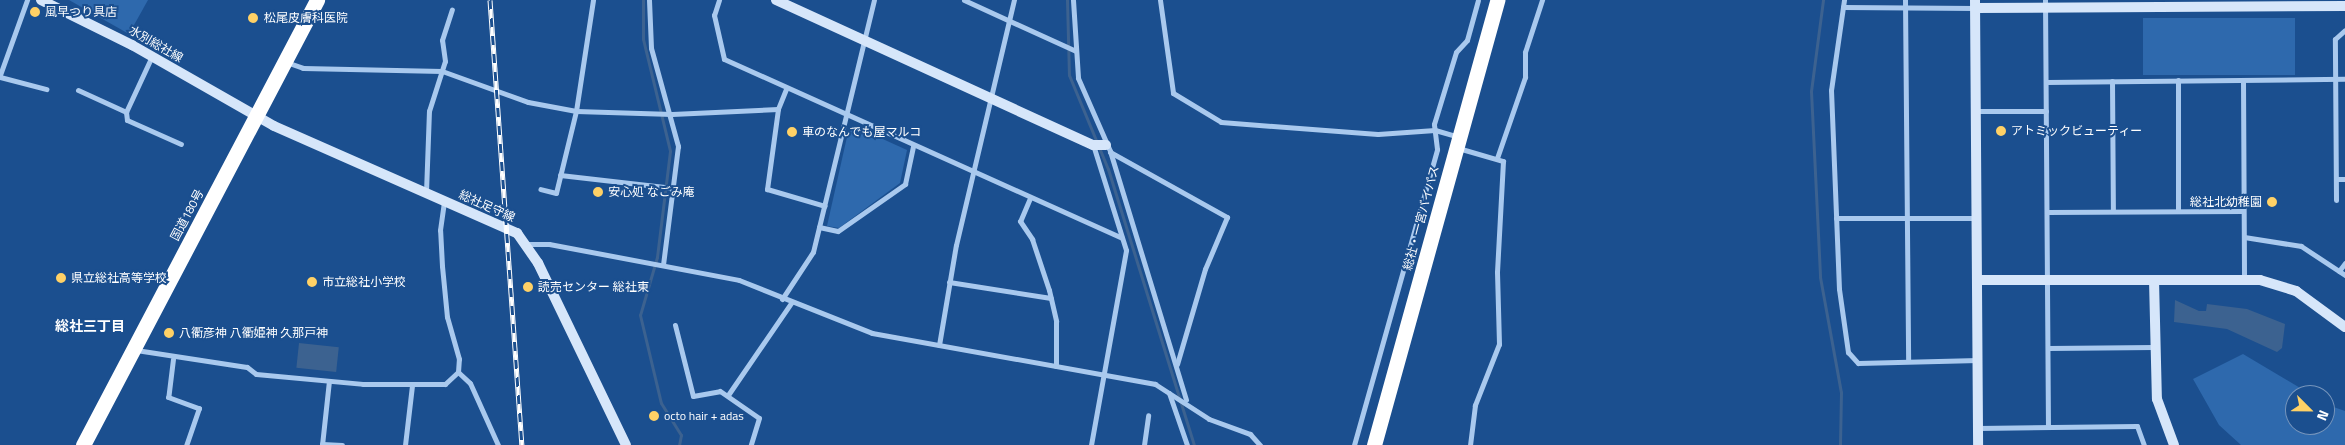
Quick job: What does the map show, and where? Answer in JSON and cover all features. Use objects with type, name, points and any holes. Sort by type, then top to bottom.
[{"type":"highway","name":"国道180号","points":[[83,445],[317,0]]},
{"type":"highway","name":"総社・一宮バイパス","points":[[1374,445],[1497,0]]},
{"type":"street","points":[[27,0],[0,76],[46,89]]},
{"type":"street","name":"水別総社線","points":[[41,0],[152,56],[256,116]]},
{"type":"street","points":[[540,189],[556,193],[576,111],[593,0]]},
{"type":"street","points":[[649,0],[651,48],[672,114],[678,146],[663,265]]},
{"type":"street","points":[[719,0],[714,15],[724,59],[973,174],[1122,238]]},
{"type":"street","points":[[776,0],[1101,146],[1227,217],[1205,269],[1176,366]]},
{"type":"street","points":[[782,299],[813,252],[848,116],[874,0]]},
{"type":"street","points":[[964,0],[1070,49]]},
{"type":"street","points":[[939,345],[949,282],[1014,0]]},
{"type":"street","points":[[1073,0],[1070,49],[1078,78],[1176,366],[1184,400]]},
{"type":"street","points":[[1160,0],[1174,93],[1221,122],[1378,134],[1435,130],[1457,142],[1503,161],[1497,272],[1499,344],[1475,405],[1470,445]]},
{"type":"street","points":[[1354,445],[1437,149],[1435,130],[1456,52],[1467,40],[1478,0]]},
{"type":"street","points":[[1497,158],[1525,77],[1525,52],[1542,0]]},
{"type":"street","points":[[1844,0],[1831,90],[1836,218],[1848,352],[1858,363],[1979,360]]},
{"type":"street","points":[[1905,0],[1908,361]]},
{"type":"street","points":[[1843,7],[1905,9],[1975,4],[2216,3],[2345,6]]},
{"type":"street","points":[[1975,4],[1979,360],[1978,445]]},
{"type":"street","points":[[2045,4],[2048,426]]},
{"type":"street","points":[[426,192],[429,112],[442,71],[442,40],[452,10]]},
{"type":"street","points":[[2336,200],[2335,39],[2345,30]]},
{"type":"street","points":[[152,56],[126,112],[127,120],[181,144]]},
{"type":"street","points":[[284,61],[303,68],[442,71],[528,102],[576,111],[672,114],[778,108]]},
{"type":"street","points":[[2046,82],[2345,79]]},
{"type":"street","points":[[2112,80],[2113,212]]},
{"type":"street","points":[[2178,80],[2178,211]]},
{"type":"street","points":[[2243,80],[2244,279]]},
{"type":"street","points":[[786,89],[778,108],[766,190],[824,206]]},
{"type":"street","points":[[78,90],[126,112]]},
{"type":"street","points":[[1976,111],[2046,111]]},
{"type":"street","name":"総社足守線","points":[[256,116],[506,226],[526,244],[626,445]]},
{"type":"street","points":[[819,227],[838,231],[905,184],[913,145]]},
{"type":"street","points":[[1091,445],[1126,250],[1101,146]]},
{"type":"street","points":[[560,175],[673,188]]},
{"type":"street","points":[[2336,179],[2345,179]]},
{"type":"street","points":[[1030,198],[1020,221],[1032,239],[1051,298],[1056,366]]},
{"type":"street","points":[[444,200],[442,266],[458,372],[470,383],[498,445]]},
{"type":"street","points":[[2047,212],[2243,211]]},
{"type":"street","points":[[1836,218],[1977,218]]},
{"type":"street","points":[[2244,237],[2301,246],[2345,275]]},
{"type":"street","points":[[526,244],[549,244],[739,280],[791,303],[872,333],[1154,384],[1184,400],[1208,419],[1250,434],[1260,445]]},
{"type":"street","points":[[2339,270],[2345,263]]},
{"type":"street","points":[[1978,280],[2244,279],[2288,287],[2345,327]]},
{"type":"street","points":[[2154,280],[2154,347],[2157,399],[2174,445]]},
{"type":"street","points":[[949,282],[1051,298]]},
{"type":"street","points":[[728,395],[791,303]]},
{"type":"street","points":[[675,325],[694,396],[720,391],[759,418],[751,445]]},
{"type":"street","points":[[2048,348],[2154,347]]},
{"type":"street","points":[[133,349],[173,359],[329,381],[412,385],[445,384],[458,372]]},
{"type":"street","points":[[173,359],[168,397],[199,408],[186,445]]},
{"type":"street","points":[[329,381],[322,444],[342,445]]},
{"type":"street","points":[[405,445],[412,385]]},
{"type":"street","points":[[1172,394],[1187,445]]},
{"type":"street","points":[[1144,445],[1148,415]]},
{"type":"street","points":[[1978,428],[2137,426],[2144,445]]},
{"type":"shaded area","points":[[69,0],[148,0],[129,34]]},
{"type":"shaded area","points":[[2143,18],[2295,18],[2295,75],[2143,75]]},
{"type":"shaded area","points":[[854,126],[907,150],[900,183],[839,228],[827,226],[849,128]]},
{"type":"shaded area","points":[[2175,300],[2199,311],[2206,311],[2207,304],[2247,309],[2285,324],[2282,348],[2277,352],[2227,329],[2174,322]]},
{"type":"shaded area","points":[[299,343],[339,347],[336,372],[296,368]]},
{"type":"shaded area","points":[[2243,354],[2295,385],[2285,385],[2285,435],[2335,435],[2335,408],[2345,411],[2345,445],[2241,445],[2219,425],[2193,379]]},
{"type":"waterway","points":[[643,0],[643,39],[670,151],[657,257],[640,315],[661,403],[681,435],[679,445]]},
{"type":"waterway","points":[[1067,0],[1069,75],[1108,169],[1194,445]]},
{"type":"waterway","points":[[1823,0],[1811,91],[1820,277],[1841,392],[1840,445]]},
{"type":"railway","points":[[490,0],[522,445]]},
{"type":"place","name":"風早つり具店","points":[[35,12]]},
{"type":"place","name":"松尾皮膚科医院","points":[[253,18]]},
{"type":"place","name":"アトミックビューティー","points":[[2001,131]]},
{"type":"place","name":"車のなんでも屋マルコ","points":[[792,132]]},
{"type":"place","name":"安心処 なごみ庵","points":[[598,192]]},
{"type":"place","name":"総社北幼稚園","points":[[2272,202]]},
{"type":"place","name":"県立総社高等学校","points":[[61,278]]},
{"type":"place","name":"市立総社小学校","points":[[312,282]]},
{"type":"place","name":"読売センター 総社東","points":[[528,287]]},
{"type":"place","name":"八衢彦神 八衢姫神 久那戸神","points":[[169,333]]},
{"type":"place","name":"octo hair + adas","points":[[654,416]]},
{"type":"district","name":"総社三丁目","points":[[90,326]]}]
